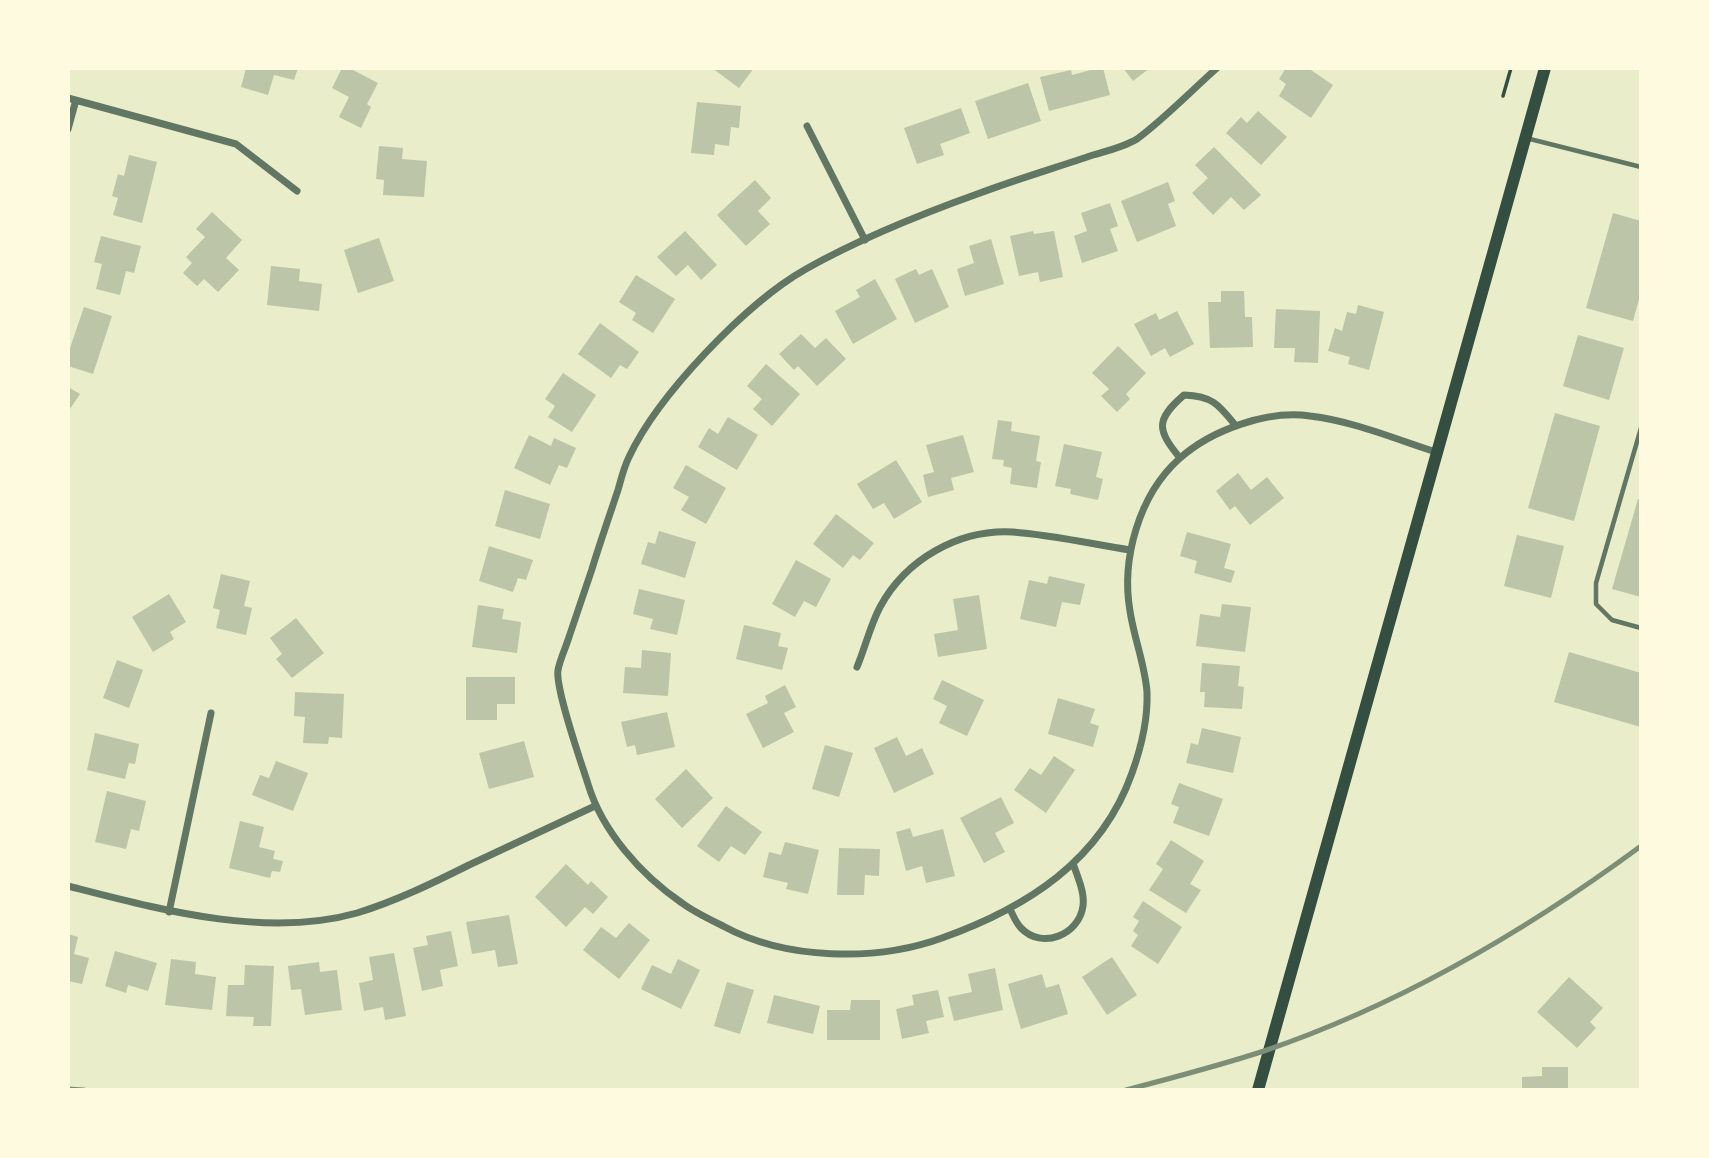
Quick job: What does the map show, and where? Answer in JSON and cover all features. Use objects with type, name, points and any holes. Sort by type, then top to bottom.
[{"type":"main road","points":[[1258,1090],[1545,68]]},
{"type":"street","points":[[1217,68],[1133,142],[977,193],[865,240],[802,271],[749,312],[687,373],[658,410],[629,456],[556,676],[595,806],[616,838],[643,870],[681,902],[732,931],[772,946],[812,954],[858,953],[935,941],[1010,909],[1042,889],[1094,844],[1125,793],[1145,724],[1147,694],[1126,587],[1130,550],[1143,509],[1159,480],[1180,458],[1206,439],[1236,426],[1268,418],[1303,414],[1335,420],[1436,452]]},
{"type":"street","points":[[68,129],[72,99],[236,144],[296,191]]},
{"type":"street","points":[[807,126],[865,240]]},
{"type":"street","points":[[1180,458],[1164,438],[1162,427],[1169,408],[1184,395],[1202,396],[1220,406],[1236,426]]},
{"type":"street","points":[[857,667],[880,608],[898,579],[920,558],[946,545],[978,534],[1013,532],[1130,550]]},
{"type":"street","points":[[169,912],[211,713]]},
{"type":"street","points":[[68,886],[169,912],[207,918],[307,921],[355,913],[407,895],[595,806]]},
{"type":"street","points":[[1010,909],[1020,927],[1037,939],[1053,939],[1068,932],[1081,919],[1084,902],[1073,863]]},
{"type":"lane","points":[[1525,138],[1641,167]]},
{"type":"lane","points":[[1641,428],[1596,583],[1596,604],[1612,620],[1641,628]]},
{"type":"path","points":[[1503,96],[1511,68]]},
{"type":"building","points":[[246,68],[298,68],[294,80],[274,75],[268,95],[241,87]]},
{"type":"building","points":[[342,68],[349,68],[378,83],[367,104],[371,107],[361,128],[339,117],[349,97],[332,88]]},
{"type":"building","points":[[712,68],[754,68],[739,88]]},
{"type":"building","points":[[1103,68],[1110,95],[1049,111],[1040,77],[1071,70],[1072,75]]},
{"type":"building","points":[[1123,68],[1150,68],[1133,81]]},
{"type":"building","points":[[1286,68],[1308,68],[1333,85],[1311,118],[1279,96],[1286,84],[1279,79]]},
{"type":"building","points":[[1028,83],[1041,121],[988,139],[975,101]]},
{"type":"building","points":[[697,102],[741,106],[739,128],[731,127],[729,146],[715,144],[714,155],[691,153]]},
{"type":"building","points":[[961,108],[970,133],[940,144],[944,155],[917,164],[904,128]]},
{"type":"building","points":[[1258,111],[1287,137],[1261,165],[1226,133],[1241,117],[1247,123]]},
{"type":"building","points":[[379,146],[403,148],[402,159],[427,161],[424,197],[383,195],[384,180],[376,179]]},
{"type":"building","points":[[1214,147],[1261,195],[1244,210],[1231,197],[1213,215],[1192,193],[1208,178],[1195,165]]},
{"type":"building","points":[[129,155],[157,162],[142,223],[113,215],[118,198],[112,196],[118,174],[124,176]]},
{"type":"building","points":[[755,180],[771,198],[758,211],[770,224],[746,246],[717,215]]},
{"type":"building","points":[[1168,182],[1175,201],[1168,204],[1176,226],[1137,242],[1121,201]]},
{"type":"building","points":[[1110,203],[1118,226],[1110,229],[1118,251],[1082,263],[1074,236],[1087,231],[1081,213]]},
{"type":"building","points":[[212,212],[242,240],[226,258],[239,270],[218,292],[204,279],[197,286],[183,273],[192,263],[186,257],[205,237],[196,229]]},
{"type":"building","points":[[1613,213],[1641,221],[1641,292],[1633,321],[1586,308]]},
{"type":"building","points":[[685,231],[717,265],[701,280],[688,265],[676,276],[657,257]]},
{"type":"building","points":[[1033,231],[1034,234],[1054,231],[1063,277],[1040,282],[1038,272],[1019,276],[1010,236]]},
{"type":"building","points":[[101,236],[141,246],[134,273],[126,271],[120,295],[96,289],[102,264],[94,262]]},
{"type":"building","points":[[379,238],[394,281],[358,293],[344,250]]},
{"type":"building","points":[[991,239],[1004,284],[965,296],[957,269],[974,263],[969,246]]},
{"type":"building","points":[[271,266],[300,269],[299,281],[322,284],[319,311],[267,305]]},
{"type":"building","points":[[916,269],[919,275],[932,269],[949,307],[915,323],[895,279]]},
{"type":"building","points":[[636,275],[675,299],[653,333],[632,320],[636,313],[619,302]]},
{"type":"building","points":[[875,279],[897,319],[853,344],[835,311],[860,297],[856,290]]},
{"type":"building","points":[[1221,291],[1244,291],[1245,317],[1252,317],[1253,347],[1210,348],[1208,302],[1221,302]]},
{"type":"building","points":[[1358,305],[1384,312],[1369,370],[1348,364],[1350,357],[1328,351],[1335,328],[1342,331],[1347,312],[1356,314]]},
{"type":"building","points":[[84,307],[112,316],[93,374],[68,366],[68,354]]},
{"type":"building","points":[[1276,309],[1320,311],[1318,363],[1294,362],[1295,348],[1274,348]]},
{"type":"building","points":[[1177,311],[1194,344],[1170,357],[1165,348],[1151,356],[1134,324],[1156,313],[1159,320]]},
{"type":"building","points":[[600,323],[639,352],[627,369],[620,365],[611,378],[578,354]]},
{"type":"building","points":[[801,334],[815,348],[826,338],[846,359],[817,386],[798,366],[794,370],[779,354]]},
{"type":"building","points":[[1578,335],[1624,348],[1609,400],[1563,386]]},
{"type":"building","points":[[1118,346],[1146,373],[1126,394],[1130,399],[1117,412],[1101,396],[1109,389],[1092,373]]},
{"type":"building","points":[[766,364],[800,394],[772,426],[753,409],[762,399],[747,386]]},
{"type":"building","points":[[563,373],[596,395],[572,432],[548,417],[555,406],[545,399]]},
{"type":"building","points":[[68,387],[80,394],[68,412]]},
{"type":"building","points":[[1555,413],[1600,426],[1574,521],[1528,508]]},
{"type":"building","points":[[728,417],[758,435],[737,470],[698,447],[709,428],[718,434]]},
{"type":"building","points":[[998,420],[1012,422],[1011,431],[1040,436],[1036,461],[1041,462],[1037,488],[1010,484],[1012,468],[1003,466],[1004,460],[992,459]]},
{"type":"building","points":[[529,435],[551,446],[554,438],[576,448],[567,468],[559,465],[550,485],[514,468]]},
{"type":"building","points":[[963,435],[974,472],[951,478],[954,490],[928,497],[923,475],[934,472],[926,445]]},
{"type":"building","points":[[1064,444],[1102,452],[1096,477],[1103,479],[1098,500],[1070,494],[1071,489],[1055,486]]},
{"type":"building","points":[[896,460],[922,502],[894,519],[884,503],[873,509],[857,484]]},
{"type":"building","points":[[686,465],[726,488],[706,524],[681,510],[689,497],[673,488]]},
{"type":"building","points":[[1238,473],[1251,490],[1267,477],[1284,498],[1250,525],[1235,506],[1230,510],[1216,491]]},
{"type":"building","points":[[505,490],[550,504],[540,539],[495,526]]},
{"type":"building","points":[[1638,499],[1641,500],[1641,597],[1612,589]]},
{"type":"building","points":[[836,514],[874,543],[860,560],[853,555],[843,568],[813,544]]},
{"type":"building","points":[[659,531],[696,542],[685,578],[641,564],[648,542],[655,544]]},
{"type":"building","points":[[1187,532],[1231,544],[1224,568],[1235,571],[1231,583],[1194,573],[1197,561],[1180,556]]},
{"type":"building","points":[[1517,535],[1564,546],[1551,598],[1504,586]]},
{"type":"building","points":[[489,546],[533,560],[526,580],[518,578],[513,592],[479,581]]},
{"type":"building","points":[[796,560],[831,579],[816,607],[804,601],[795,617],[772,604]]},
{"type":"building","points":[[221,574],[250,581],[244,606],[252,608],[246,635],[216,628],[220,610],[213,608]]},
{"type":"building","points":[[1049,576],[1085,584],[1080,605],[1062,602],[1056,627],[1020,619],[1029,580],[1047,584]]},
{"type":"building","points":[[639,589],[685,600],[677,635],[650,629],[653,619],[633,614]]},
{"type":"building","points":[[169,594],[186,622],[170,632],[174,639],[153,652],[132,617]]},
{"type":"building","points":[[979,595],[987,649],[938,657],[934,634],[958,630],[953,599]]},
{"type":"building","points":[[1222,604],[1251,607],[1245,652],[1196,646],[1200,614],[1220,617]]},
{"type":"building","points":[[478,605],[504,609],[502,619],[521,622],[517,653],[472,647]]},
{"type":"building","points":[[296,618],[324,653],[292,678],[276,659],[282,654],[270,638]]},
{"type":"building","points":[[744,625],[781,633],[778,646],[788,648],[782,670],[736,659]]},
{"type":"building","points":[[642,650],[671,653],[668,696],[623,693],[625,667],[641,668]]},
{"type":"building","points":[[1569,652],[1641,673],[1641,727],[1554,702]]},
{"type":"building","points":[[117,660],[143,670],[129,708],[103,698]]},
{"type":"building","points":[[1202,663],[1240,666],[1238,686],[1244,687],[1242,709],[1204,707],[1205,692],[1200,692]]},
{"type":"building","points":[[466,677],[515,677],[515,704],[497,704],[497,720],[466,720]]},
{"type":"building","points":[[942,680],[984,700],[967,736],[939,723],[947,706],[933,699]]},
{"type":"building","points":[[785,685],[796,707],[784,713],[794,732],[763,748],[746,714],[768,703],[765,696]]},
{"type":"building","points":[[295,692],[344,694],[342,738],[329,737],[328,744],[303,743],[305,717],[294,716]]},
{"type":"building","points":[[1058,698],[1095,709],[1090,723],[1099,726],[1093,747],[1048,734]]},
{"type":"building","points":[[667,712],[675,747],[637,755],[635,745],[627,747],[621,722]]},
{"type":"building","points":[[1202,728],[1241,737],[1233,773],[1186,763],[1191,743],[1198,745]]},
{"type":"building","points":[[95,733],[139,744],[135,764],[129,763],[125,779],[87,770]]},
{"type":"building","points":[[897,737],[906,756],[922,748],[934,774],[894,793],[874,748]]},
{"type":"building","points":[[524,741],[534,777],[489,789],[479,753]]},
{"type":"building","points":[[825,745],[853,753],[839,797],[812,789]]},
{"type":"building","points":[[1054,756],[1075,770],[1046,813],[1014,790],[1030,768],[1041,775]]},
{"type":"building","points":[[276,761],[308,773],[293,811],[252,795],[260,775],[269,778]]},
{"type":"building","points":[[686,769],[713,798],[682,828],[655,799]]},
{"type":"building","points":[[1179,783],[1223,799],[1209,836],[1173,823],[1179,807],[1171,804]]},
{"type":"building","points":[[107,791],[146,801],[139,831],[131,829],[126,849],[95,842]]},
{"type":"building","points":[[1001,797],[1014,823],[995,833],[1005,852],[984,863],[960,818]]},
{"type":"building","points":[[726,806],[762,832],[745,855],[731,846],[719,862],[697,846]]},
{"type":"building","points":[[240,821],[264,827],[259,847],[275,851],[273,859],[283,861],[280,872],[272,871],[270,878],[229,868]]},
{"type":"building","points":[[910,828],[913,837],[943,829],[955,876],[926,883],[922,866],[906,871],[896,832]]},
{"type":"building","points":[[1171,840],[1204,861],[1190,884],[1201,890],[1186,913],[1149,890],[1163,869],[1156,864]]},
{"type":"building","points":[[785,842],[819,850],[808,894],[786,889],[788,883],[763,877],[769,852],[781,855]]},
{"type":"building","points":[[839,848],[880,849],[879,876],[865,875],[864,895],[837,895]]},
{"type":"building","points":[[566,864],[588,885],[591,881],[608,897],[593,914],[585,907],[566,927],[535,897]]},
{"type":"building","points":[[1143,901],[1182,927],[1158,964],[1131,946],[1138,935],[1133,931],[1139,921],[1133,917]]},
{"type":"building","points":[[509,915],[518,964],[498,967],[495,950],[472,954],[466,922]]},
{"type":"building","points":[[629,923],[650,940],[619,979],[583,950],[601,927],[616,938]]},
{"type":"building","points":[[451,931],[458,966],[440,970],[443,986],[422,991],[413,948],[428,945],[426,936]]},
{"type":"building","points":[[68,934],[78,937],[74,954],[89,958],[82,984],[68,981]]},
{"type":"building","points":[[115,951],[157,963],[148,991],[128,985],[126,993],[105,986]]},
{"type":"building","points":[[394,953],[406,1016],[385,1020],[383,1007],[364,1011],[359,983],[373,980],[369,957]]},
{"type":"building","points":[[1112,957],[1137,995],[1107,1015],[1082,977]]},
{"type":"building","points":[[171,959],[196,962],[195,974],[216,977],[212,1010],[165,1005]]},
{"type":"building","points":[[678,959],[700,970],[681,1009],[641,989],[652,965],[671,974]]},
{"type":"building","points":[[319,962],[320,972],[337,970],[342,1010],[305,1015],[301,989],[291,990],[288,966]]},
{"type":"building","points":[[245,965],[274,966],[271,1026],[253,1026],[254,1017],[226,1016],[228,985],[244,985]]},
{"type":"building","points":[[995,968],[1003,1010],[954,1021],[948,997],[972,992],[968,974]]},
{"type":"building","points":[[1042,974],[1046,988],[1059,984],[1068,1014],[1021,1029],[1008,984]]},
{"type":"building","points":[[1569,977],[1603,1008],[1590,1022],[1596,1028],[1577,1048],[1537,1012]]},
{"type":"building","points":[[727,982],[754,990],[740,1034],[714,1026]]},
{"type":"building","points":[[938,990],[944,1017],[926,1021],[929,1033],[902,1039],[896,1009],[914,1005],[912,995]]},
{"type":"building","points":[[774,995],[820,1006],[813,1034],[767,1023]]},
{"type":"building","points":[[851,1000],[880,1000],[880,1040],[827,1040],[827,1010],[850,1010]]},
{"type":"building","points":[[1542,1067],[1568,1067],[1568,1090],[1522,1090],[1522,1077],[1542,1076]]},
{"type":"railway","points":[[1126,1090],[1264,1051],[1364,1012],[1507,936],[1641,846]]},
{"type":"railway","points":[[68,1089],[84,1090]]}]
